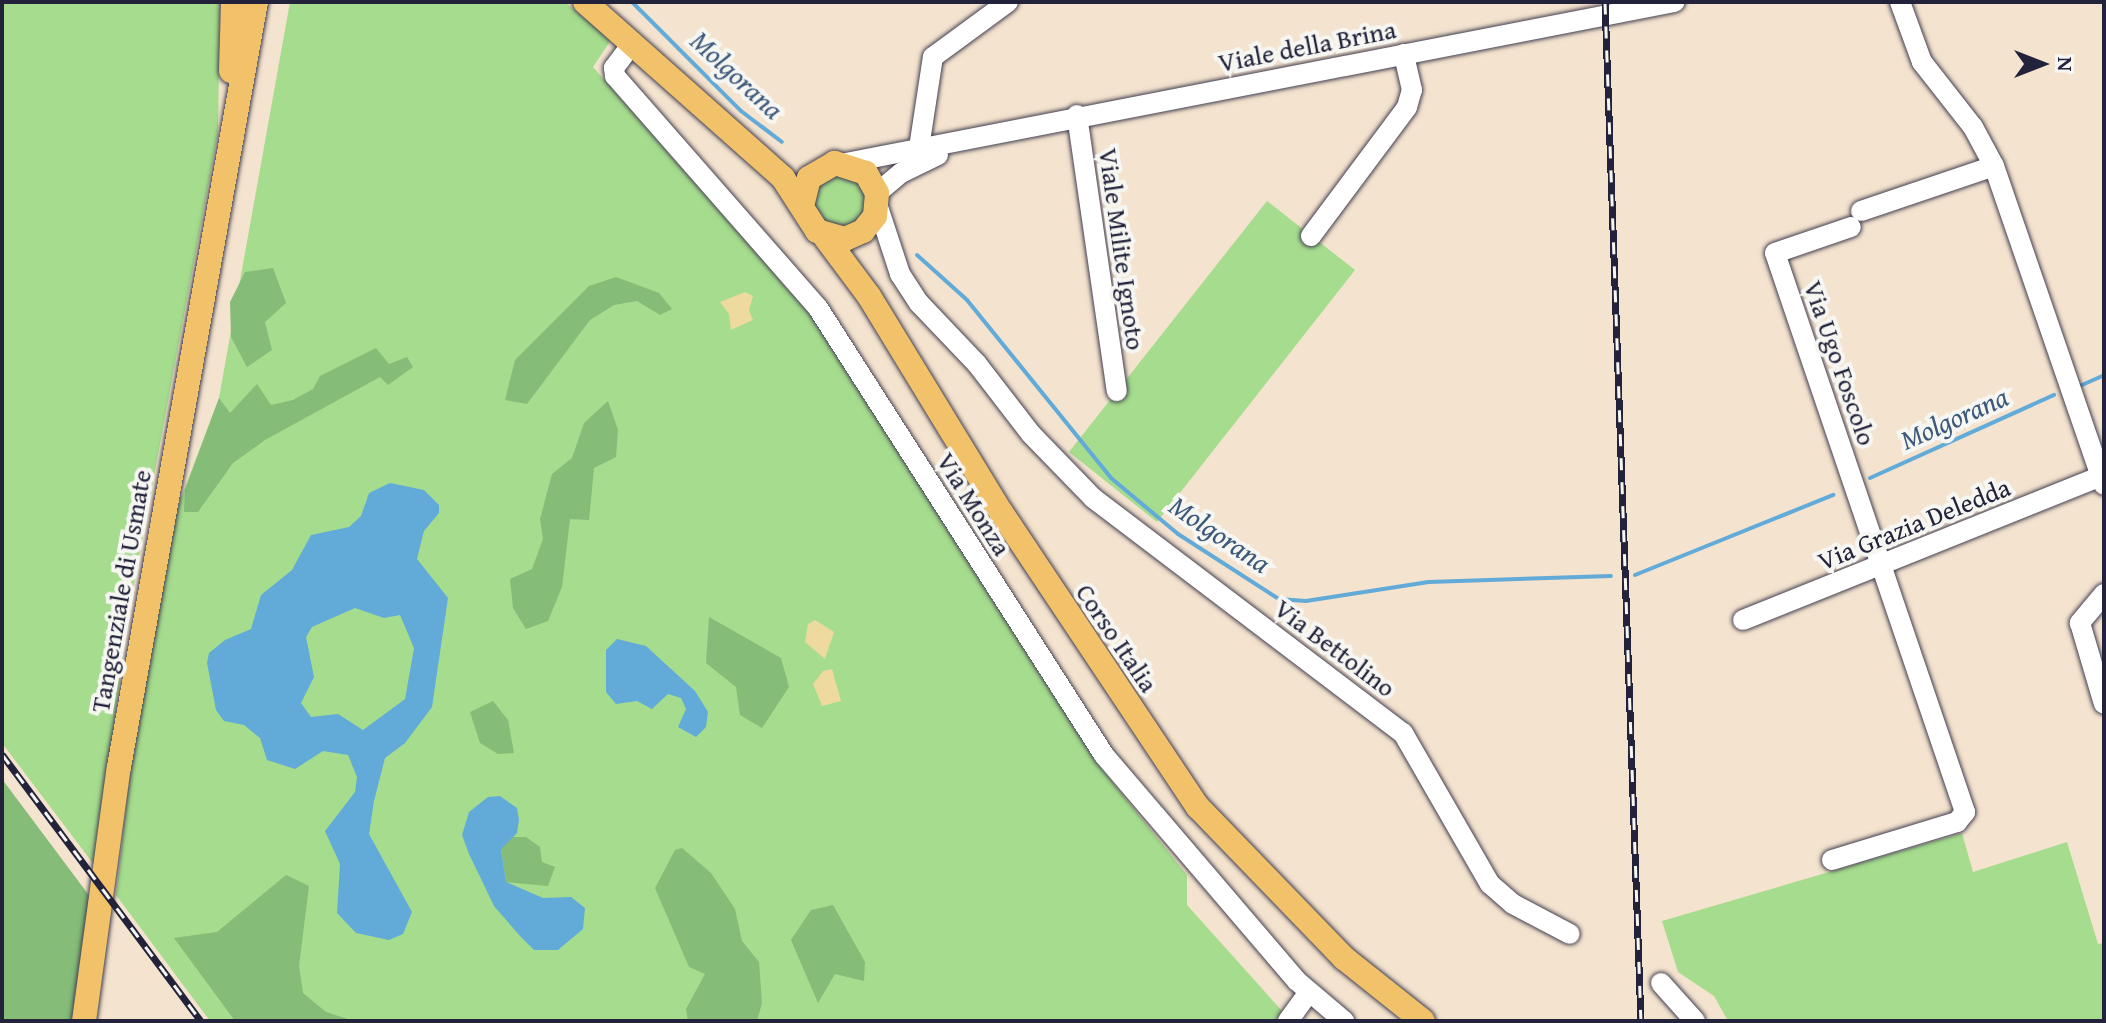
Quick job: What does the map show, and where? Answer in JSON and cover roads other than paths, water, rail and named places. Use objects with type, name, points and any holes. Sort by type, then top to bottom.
[{"type":"main road","points":[[223,173],[233,2]]},
{"type":"main road","points":[[223,173],[256,2]]},
{"type":"main road","points":[[585,2],[749,153],[783,178],[802,206],[809,224],[825,237],[859,234]]},
{"type":"main road","points":[[749,153],[791,165],[835,164],[866,173],[878,200],[859,234],[869,296]]},
{"type":"main road","points":[[802,206],[804,186],[835,164]]},
{"type":"main road","name":"Tangenziale di Usmate","points":[[84,1021],[119,767],[223,173]]},
{"type":"main road","name":"Corso Italia","points":[[825,237],[869,296],[1001,512],[1198,807],[1333,948],[1423,1021]]},
{"type":"street","points":[[918,155],[933,57],[1008,2]]},
{"type":"street","name":"Viale della Brina","points":[[878,200],[918,155],[941,141],[1674,2]]},
{"type":"street","points":[[1900,2],[1922,62],[1973,127],[1994,166],[2103,479]]},
{"type":"street","name":"Via Monza","points":[[632,44],[614,68],[615,76],[818,308],[1104,755],[1198,870],[1309,992],[1344,1021]]},
{"type":"street","points":[[1311,236],[1407,107],[1412,90],[1404,54]]},
{"type":"street","points":[[927,100],[941,141]]},
{"type":"street","name":"Viale Milite Ignoto","points":[[1077,115],[1117,391]]},
{"type":"street","name":"Viale della Brina","points":[[835,164],[918,155],[996,131]]},
{"type":"street","name":"Via Ugo Foscolo","points":[[1880,566],[1775,253],[1994,166]]},
{"type":"street","name":"Via Bettolino","points":[[878,200],[900,274],[919,303],[1073,478],[1403,733],[1490,884],[1513,904],[1570,934]]},
{"type":"street","points":[[859,234],[892,241]]},
{"type":"street","name":"Via Grazia Deledda","points":[[1743,620],[2103,479]]},
{"type":"street","points":[[1832,860],[1965,817],[1880,566]]},
{"type":"street","points":[[2104,594],[2080,623],[2104,704]]},
{"type":"street","points":[[1661,983],[1695,1021]]},
{"type":"street","points":[[1288,1021],[1309,992]]},
{"type":"water","points":[[390,483],[424,490],[439,505],[439,513],[424,531],[417,559],[448,598],[432,707],[405,743],[385,758],[374,801],[369,834],[412,912],[403,934],[389,940],[356,933],[337,913],[340,864],[325,831],[355,792],[357,777],[348,755],[323,751],[295,769],[267,760],[260,738],[244,725],[224,721],[216,710],[207,663],[209,653],[225,640],[251,629],[261,595],[292,570],[311,535],[349,527],[361,516],[369,493]],"holes":[[[355,608],[384,618],[400,615],[414,648],[405,699],[363,730],[338,714],[311,717],[301,703],[314,677],[306,637],[312,627]]]},
{"type":"water","points":[[617,639],[646,646],[695,691],[708,712],[706,727],[696,737],[678,727],[686,709],[681,698],[668,694],[652,709],[637,701],[616,704],[606,692],[606,650]]},
{"type":"water","points":[[500,796],[517,808],[519,820],[517,833],[501,849],[506,882],[543,898],[571,897],[585,908],[583,929],[558,950],[534,950],[520,936],[494,906],[469,854],[462,835],[469,812],[488,797]]},
{"type":"waterway","name":"Molgorana","points":[[632,2],[741,111],[782,142]]},
{"type":"waterway","name":"Molgorana","points":[[917,255],[967,300],[1111,478],[1178,534],[1279,599],[1306,601],[1429,582],[1611,576]]},
{"type":"waterway","name":"Molgorana","points":[[2082,385],[2104,375]]},
{"type":"waterway","name":"Molgorana","points":[[1870,478],[2054,395]]},
{"type":"waterway","name":"Molgorana","points":[[1635,575],[1833,495]]},
{"type":"railway","points":[[1605,2],[1641,1021]]},
{"type":"railway","points":[[2,754],[201,1021]]}]
